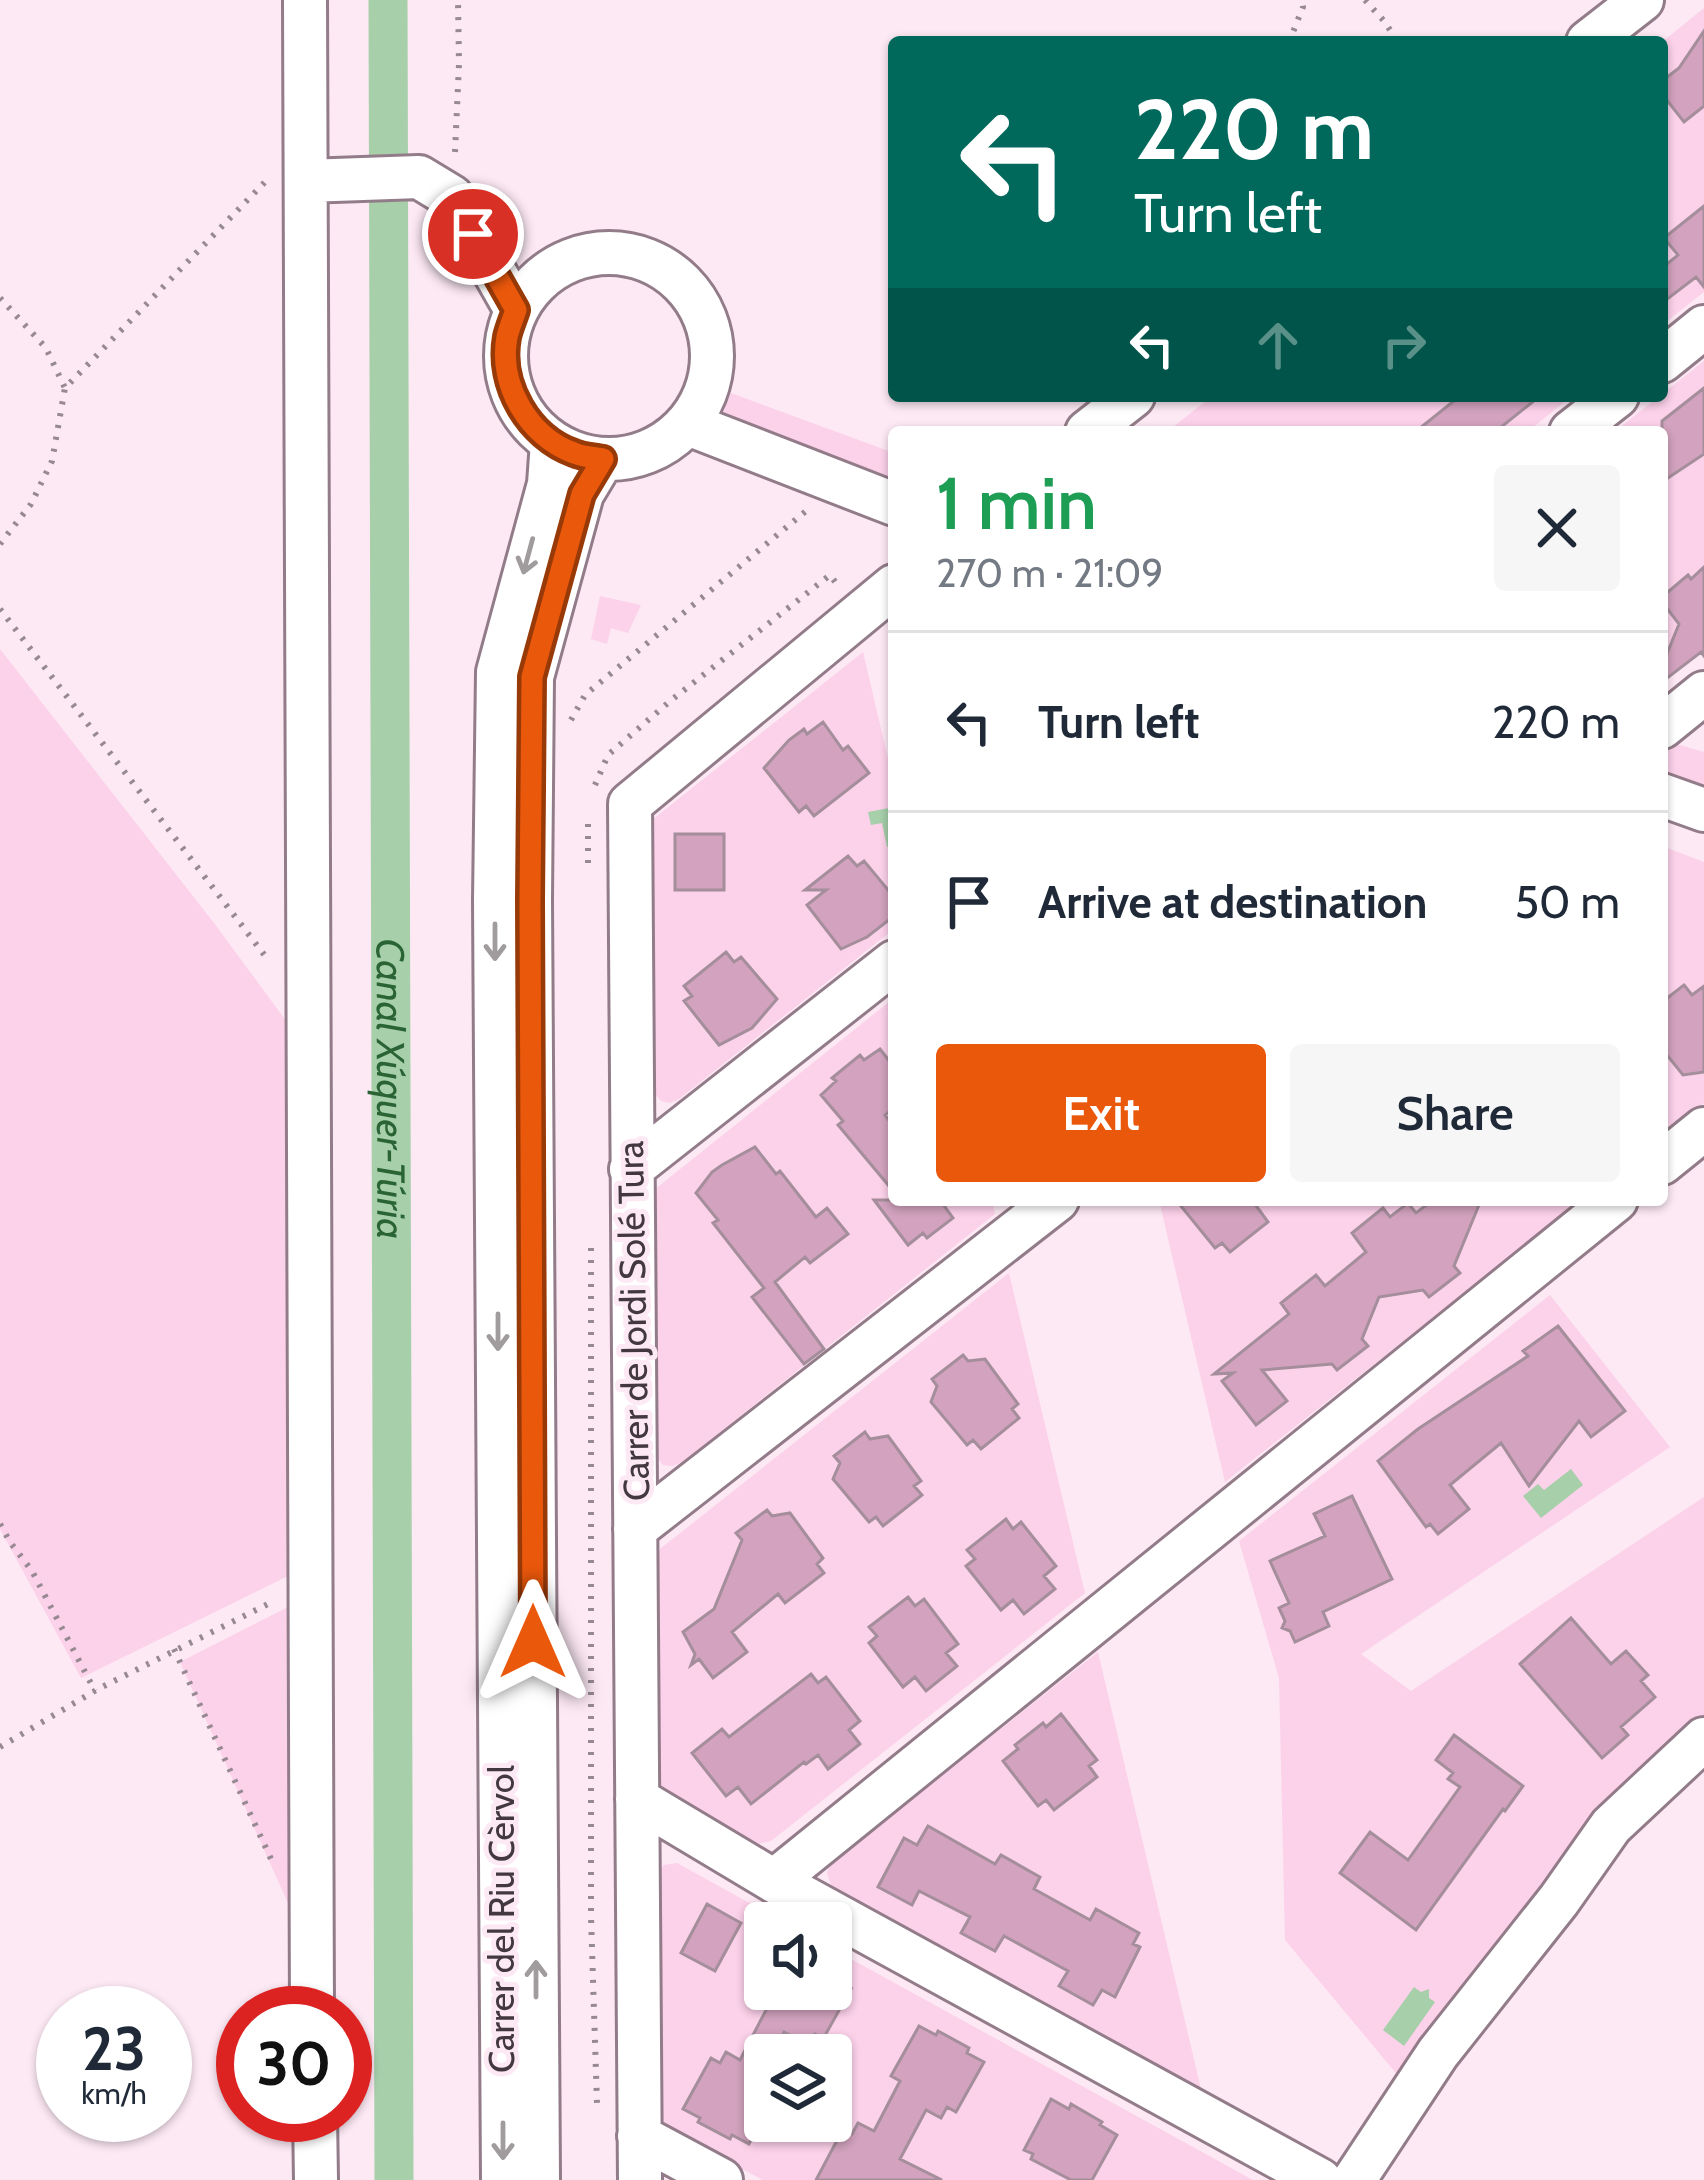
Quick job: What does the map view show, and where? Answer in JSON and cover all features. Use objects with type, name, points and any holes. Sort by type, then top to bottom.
[{"type":"street","points":[[305,0],[320,179],[308,1012],[312,1986]]},
{"type":"street","points":[[1596,36],[1642,0]]},
{"type":"street","points":[[320,179],[435,187],[516,310]]},
{"type":"street","points":[[599,253],[634,255],[666,269],[692,294],[708,325],[713,360],[705,394],[688,424],[663,444],[634,457],[575,454],[552,442],[514,396],[506,368],[507,338],[516,310],[537,282],[566,262],[599,253]]},
{"type":"street","points":[[1668,356],[1704,328]]},
{"type":"street","points":[[1095,426],[1125,402]]},
{"type":"street","points":[[1579,426],[1609,402]]},
{"type":"street","points":[[688,424],[888,502]]},
{"type":"street","name":"Carrer del Riu Cèrvol","points":[[503,2180],[497,672],[549,484],[552,442]]},
{"type":"street","name":"Carrer del Riu Cèrvol","points":[[538,2180],[532,677],[582,494],[603,459]]},
{"type":"street","name":"Carrer de Jordi Solé Tura","points":[[640,2180],[630,804],[888,591]]},
{"type":"street","points":[[1668,797],[1704,810]]},
{"type":"street","points":[[631,1169],[888,967]]},
{"type":"street","points":[[1668,1158],[1704,1129]]},
{"type":"street","points":[[635,1529],[1049,1206]]},
{"type":"street","points":[[774,1881],[1609,1206]]},
{"type":"street","points":[[1354,2180],[1438,2053],[1611,1826],[1704,1738]]},
{"type":"street","points":[[637,1799],[774,1881],[1320,2180]]},
{"type":"street","points":[[639,2136],[722,2180]]},
{"type":"street","points":[[315,2142],[316,2180]]},
{"type":"path","points":[[435,187],[459,64],[458,0]]},
{"type":"path","points":[[1291,36],[1302,0]]},
{"type":"path","points":[[1365,0],[1394,36]]},
{"type":"path","points":[[0,544],[31,504],[52,461],[65,388],[266,182],[320,179]]},
{"type":"path","points":[[0,298],[46,348],[65,388]]},
{"type":"path","points":[[0,608],[308,1012]]},
{"type":"path","points":[[0,1523],[32,1571],[94,1691]]},
{"type":"path","points":[[0,1747],[94,1691],[310,1583]]},
{"type":"path","points":[[174,1649],[272,1860]]},
{"type":"shaded area","points":[[1704,8],[1704,292],[1668,320],[1668,37]]},
{"type":"shaded area","points":[[1704,361],[1704,650],[1685,664],[1668,658],[1668,426],[1622,426],[1652,402],[1668,402],[1668,389]]},
{"type":"shaded area","points":[[731,393],[888,451],[888,485],[719,423]]},
{"type":"shaded area","points":[[1204,402],[1564,402],[1534,426],[1174,426]]},
{"type":"shaded area","points":[[600,596],[641,605],[628,633],[611,628],[607,644],[591,639]]},
{"type":"shaded area","points":[[0,649],[292,1029],[294,1573],[81,1678],[0,1529]]},
{"type":"shaded area","points":[[863,652],[888,758],[888,934],[670,1103],[653,1091],[652,820]]},
{"type":"shaded area","points":[[1668,743],[1704,752],[1704,787],[1668,772]]},
{"type":"shaded area","points":[[888,808],[888,847],[882,823],[871,825],[868,812]]},
{"type":"shaded area","points":[[1668,848],[1704,862],[1704,1103],[1668,1132]]},
{"type":"shaded area","points":[[888,1003],[888,1206],[993,1206],[995,1214],[672,1466],[663,1465],[655,1455],[654,1190]]},
{"type":"shaded area","points":[[1160,1206],[1574,1206],[1225,1482]]},
{"type":"shaded area","points":[[1009,1273],[1085,1593],[771,1841],[758,1844],[665,1794],[657,1784],[656,1559],[660,1549]]},
{"type":"shaded area","points":[[1550,1295],[1670,1447],[1361,1654],[1411,1691],[1704,1497],[1704,1718],[1647,1765],[1405,2084],[1285,1940],[1279,1678],[1239,1541]]},
{"type":"shaded area","points":[[1571,1469],[1583,1485],[1541,1518],[1523,1496],[1538,1484],[1544,1490]]},
{"type":"shaded area","points":[[294,1604],[296,1921],[180,1662]]},
{"type":"shaded area","points":[[1098,1652],[1201,2089],[831,1885],[827,1873],[830,1864]]},
{"type":"shaded area","points":[[677,1863],[748,1902],[744,1902],[744,2010],[852,2010],[852,1960],[1253,2180],[763,2180],[658,2125],[659,1872],[664,1865]]},
{"type":"shaded area","points":[[1414,1987],[1421,1992],[1429,1989],[1429,1998],[1435,2002],[1404,2046],[1383,2030]]},
{"type":"building","points":[[1704,31],[1704,106],[1684,122],[1668,102],[1668,76]]},
{"type":"building","points":[[1704,206],[1704,287],[1696,277],[1668,298],[1668,263],[1678,255],[1668,235]]},
{"type":"building","points":[[1704,388],[1704,454],[1668,478],[1668,426],[1662,426],[1662,421]]},
{"type":"building","points":[[1452,402],[1532,402],[1502,426],[1422,426]]},
{"type":"building","points":[[1704,567],[1704,656],[1701,652],[1668,677],[1668,651],[1679,624],[1668,610],[1668,592],[1688,575],[1691,579]]},
{"type":"building","points":[[823,722],[843,750],[848,746],[869,773],[814,816],[806,806],[799,812],[764,768],[789,740]]},
{"type":"building","points":[[675,834],[724,834],[724,890],[675,890]]},
{"type":"building","points":[[848,856],[857,866],[864,861],[888,890],[888,921],[841,949],[807,905],[826,890],[805,890]]},
{"type":"building","points":[[726,952],[734,962],[741,957],[777,999],[752,1028],[719,1045],[684,1001],[692,996],[684,986]]},
{"type":"building","points":[[1684,985],[1692,995],[1704,986],[1704,1072],[1683,1075],[1668,1056],[1668,997]]},
{"type":"building","points":[[880,1049],[888,1059],[888,1185],[838,1125],[843,1121],[821,1095],[836,1081],[832,1078],[860,1055],[864,1060]]},
{"type":"building","points":[[755,1147],[816,1217],[827,1208],[848,1234],[810,1263],[805,1257],[775,1282],[824,1349],[804,1364],[752,1297],[764,1288],[713,1223],[718,1220],[696,1193],[712,1172]]},
{"type":"building","points":[[874,1200],[888,1200],[888,1206],[944,1206],[953,1218],[927,1238],[923,1233],[908,1245]]},
{"type":"building","points":[[1181,1206],[1256,1206],[1268,1222],[1230,1252],[1222,1243],[1215,1248]]},
{"type":"building","points":[[1404,1206],[1416,1213],[1425,1206],[1479,1206],[1454,1266],[1460,1273],[1429,1297],[1423,1290],[1379,1297],[1362,1339],[1368,1346],[1337,1370],[1332,1364],[1262,1370],[1287,1401],[1256,1425],[1222,1381],[1233,1373],[1214,1374],[1289,1314],[1281,1303],[1316,1275],[1325,1286],[1366,1252],[1352,1233],[1383,1208],[1390,1217]]},
{"type":"building","points":[[1558,1326],[1625,1411],[1591,1437],[1579,1421],[1529,1486],[1501,1443],[1450,1485],[1469,1509],[1438,1534],[1430,1524],[1426,1527],[1378,1461],[1528,1356],[1523,1351]]},
{"type":"building","points":[[963,1355],[968,1361],[985,1359],[1018,1404],[1012,1409],[1019,1418],[981,1449],[973,1440],[967,1445],[931,1402],[937,1386],[932,1379]]},
{"type":"building","points":[[865,1432],[870,1439],[888,1436],[921,1481],[914,1486],[922,1495],[883,1526],[876,1517],[869,1522],[833,1479],[840,1463],[834,1456]]},
{"type":"building","points":[[1352,1496],[1392,1579],[1323,1612],[1329,1626],[1295,1642],[1290,1631],[1282,1628],[1285,1621],[1279,1608],[1289,1603],[1270,1561],[1325,1536],[1314,1514]]},
{"type":"building","points":[[767,1510],[772,1516],[790,1513],[823,1558],[817,1564],[824,1573],[785,1603],[778,1594],[732,1632],[747,1652],[713,1678],[699,1659],[691,1665],[695,1654],[683,1632],[714,1609],[742,1540],[736,1533]]},
{"type":"building","points":[[1006,1519],[1013,1529],[1021,1522],[1056,1566],[1044,1576],[1055,1589],[1024,1614],[1013,1600],[1001,1610],[966,1566],[975,1559],[967,1550]]},
{"type":"building","points":[[908,1597],[915,1606],[924,1599],[958,1644],[946,1653],[957,1666],[926,1691],[915,1677],[903,1687],[869,1643],[877,1636],[869,1627]]},
{"type":"building","points":[[1571,1618],[1611,1664],[1626,1651],[1648,1675],[1641,1681],[1655,1697],[1621,1727],[1628,1735],[1602,1758],[1520,1664]]},
{"type":"building","points":[[811,1674],[818,1683],[826,1677],[860,1721],[849,1730],[860,1744],[828,1769],[818,1755],[804,1762],[751,1804],[738,1787],[726,1796],[692,1753],[722,1729],[729,1737]]},
{"type":"building","points":[[1061,1714],[1097,1760],[1089,1766],[1097,1777],[1054,1810],[1046,1800],[1038,1806],[1003,1761],[1018,1749],[1015,1745]]},
{"type":"building","points":[[1454,1735],[1523,1786],[1416,1930],[1340,1873],[1370,1832],[1408,1860],[1460,1787],[1448,1779],[1453,1773],[1436,1760]]},
{"type":"building","points":[[928,1826],[995,1864],[1001,1855],[1040,1877],[1034,1889],[1090,1920],[1096,1909],[1139,1933],[1133,1944],[1140,1947],[1115,1997],[1102,1990],[1093,2005],[1059,1986],[1068,1971],[1004,1936],[995,1951],[961,1933],[970,1917],[919,1891],[912,1905],[878,1887],[904,1838],[917,1845]]},
{"type":"building","points":[[707,1904],[741,1923],[715,1971],[681,1953]]},
{"type":"building","points":[[766,2010],[839,2010],[826,2034],[754,2034]]},
{"type":"building","points":[[919,2026],[969,2048],[967,2053],[984,2062],[956,2112],[947,2107],[941,2118],[926,2110],[900,2159],[942,2180],[816,2180],[836,2142],[852,2142],[858,2123],[874,2131],[900,2081],[891,2076]]},
{"type":"building","points":[[726,2052],[740,2060],[744,2052],[744,2141],[732,2135],[730,2139],[683,2109],[711,2058],[720,2063]]},
{"type":"building","points":[[1051,2099],[1069,2109],[1071,2104],[1117,2135],[1092,2180],[1071,2180],[1031,2159],[1033,2154],[1024,2150]]},
{"type":"waterway","name":"Canal Xúquer-Túria","points":[[388,0],[394,2180]]},
{"type":"route","points":[[473,234],[516,310],[507,338],[506,368],[514,396],[552,442],[575,454],[603,459],[582,494],[532,677],[533,1642]]}]
